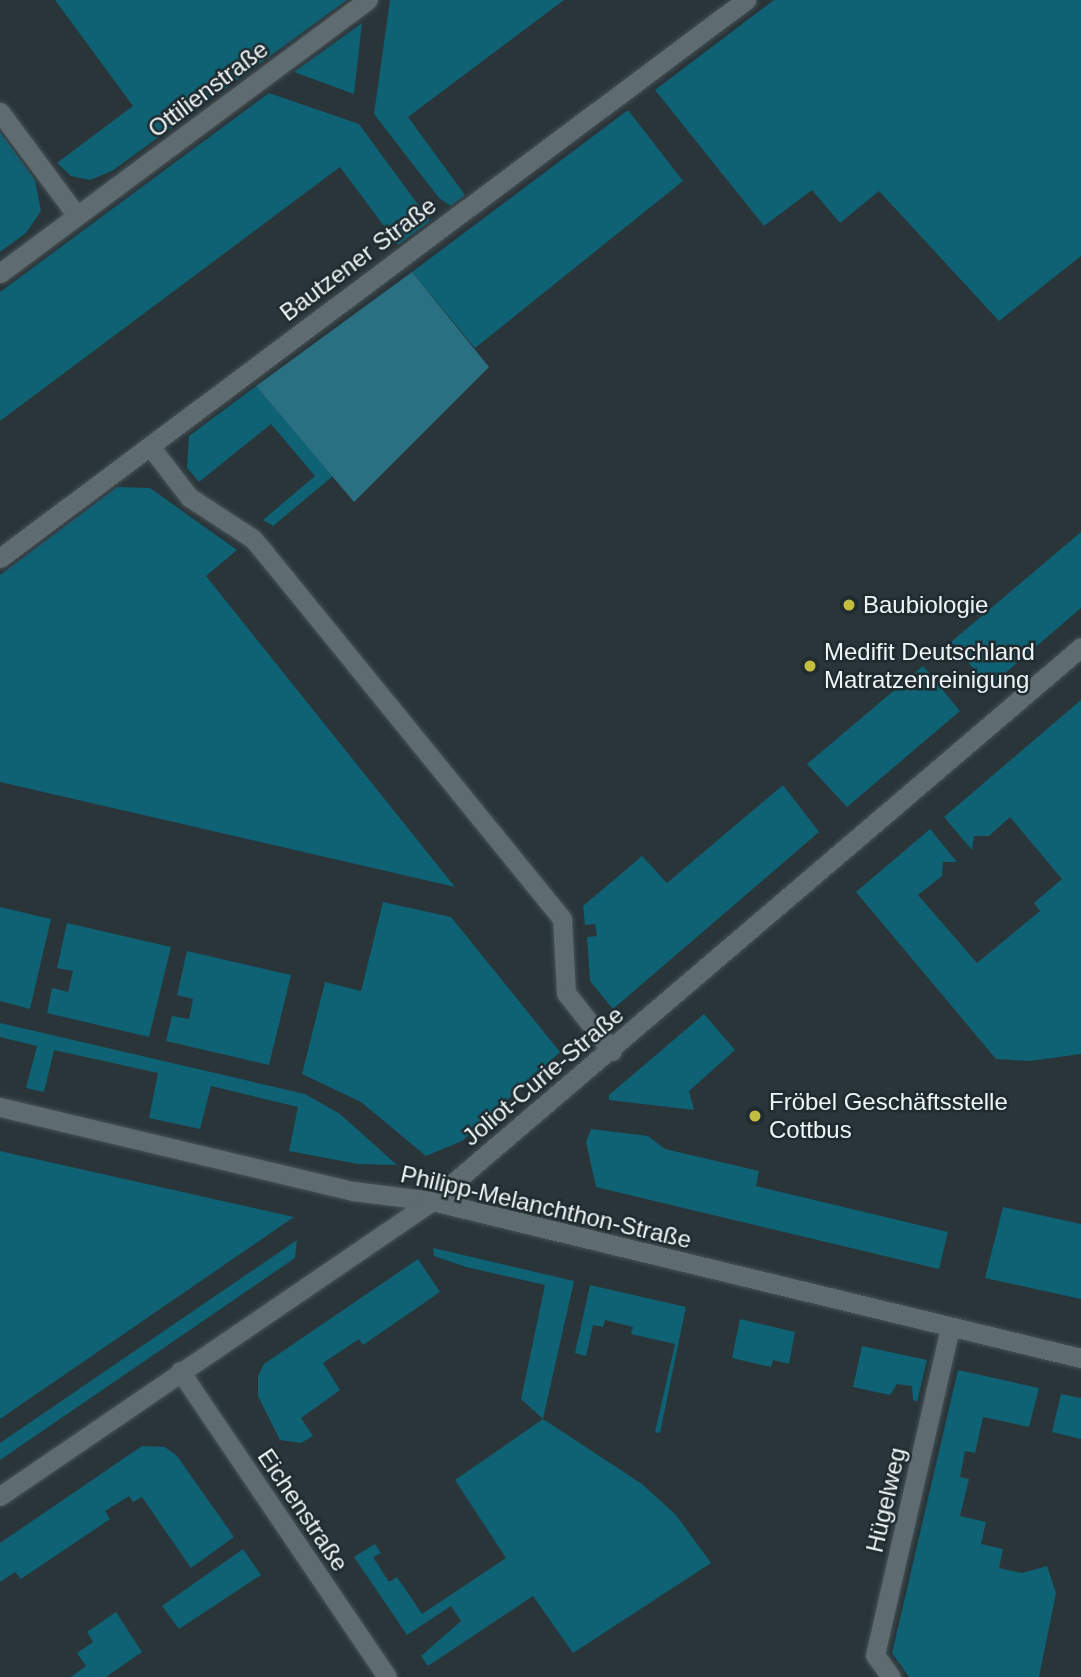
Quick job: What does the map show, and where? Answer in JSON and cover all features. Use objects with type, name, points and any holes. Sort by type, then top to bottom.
[{"type":"street","name":"Ottilienstraße","points":[[0,273],[368,0]]},
{"type":"street","name":"Bautzener Straße","points":[[0,558],[746,0]]},
{"type":"street","points":[[0,112],[77,216]]},
{"type":"street","points":[[150,446],[189,498],[252,538],[562,919],[566,993],[612,1051]]},
{"type":"street","name":"Joliot-Curie-Straße","points":[[0,1496],[432,1201],[612,1051],[1081,647]]},
{"type":"street","name":"Philipp-Melanchthon-Straße","points":[[0,1108],[353,1191],[432,1201],[1081,1358]]},
{"type":"street","name":"Hügelweg","points":[[891,1677],[875,1655],[950,1328]]},
{"type":"street","name":"Eichenstraße","points":[[180,1371],[387,1677]]},
{"type":"shaded area","points":[[55,0],[347,0],[112,171],[90,180],[71,176],[57,163],[133,106]]},
{"type":"shaded area","points":[[390,0],[564,0],[408,117],[465,195],[451,206],[439,198],[374,114]]},
{"type":"shaded area","points":[[774,0],[1081,0],[1081,256],[999,321],[879,191],[840,223],[812,190],[764,226],[655,90]]},
{"type":"shaded area","points":[[362,23],[354,94],[294,72]]},
{"type":"shaded area","points":[[269,93],[359,124],[430,221],[398,245],[340,167],[0,421],[0,292]]},
{"type":"shaded area","points":[[628,110],[683,181],[475,348],[412,272]]},
{"type":"shaded area","points":[[0,132],[35,180],[41,211],[26,233],[0,252]]},
{"type":"shaded area","points":[[412,272],[489,367],[354,502],[256,386]]},
{"type":"shaded area","points":[[256,386],[333,476],[273,526],[263,520],[315,476],[271,424],[199,482],[187,468],[189,436]]},
{"type":"shaded area","points":[[117,487],[150,488],[237,550],[206,576],[455,887],[0,782],[0,575]]},
{"type":"shaded area","points":[[1081,532],[1081,608],[989,687],[951,642]]},
{"type":"shaded area","points":[[923,666],[960,711],[847,807],[807,764]]},
{"type":"shaded area","points":[[1081,700],[1081,1054],[1030,1061],[996,1059],[856,892],[930,829],[957,862],[943,862],[942,876],[918,895],[977,963],[1040,911],[1034,903],[1062,879],[1010,817],[989,836],[974,836],[972,850],[944,817]]},
{"type":"shaded area","points":[[783,785],[819,832],[613,1009],[590,981],[587,937],[597,936],[595,924],[585,925],[583,906],[642,856],[667,883]]},
{"type":"shaded area","points":[[383,902],[451,917],[560,1052],[462,1141],[426,1156],[361,1102],[302,1074],[325,982],[361,991]]},
{"type":"shaded area","points":[[0,907],[51,919],[30,1009],[0,1001]]},
{"type":"shaded area","points":[[67,923],[171,947],[149,1037],[47,1013],[52,988],[68,992],[73,971],[57,968]]},
{"type":"shaded area","points":[[187,951],[291,975],[269,1065],[166,1041],[172,1016],[189,1019],[193,999],[177,995]]},
{"type":"shaded area","points":[[704,1014],[735,1050],[689,1091],[694,1110],[609,1100],[609,1095]]},
{"type":"shaded area","points":[[0,1023],[305,1094],[340,1114],[397,1165],[358,1164],[289,1151],[298,1107],[211,1086],[200,1129],[149,1118],[158,1073],[54,1050],[44,1092],[26,1088],[37,1046],[0,1037]]},
{"type":"shaded area","points":[[591,1129],[648,1136],[665,1149],[759,1171],[756,1186],[948,1232],[939,1269],[596,1187],[586,1142]]},
{"type":"shaded area","points":[[0,1151],[294,1217],[0,1419]]},
{"type":"shaded area","points":[[1003,1207],[1081,1224],[1081,1299],[985,1278]]},
{"type":"shaded area","points":[[297,1240],[295,1258],[0,1460],[0,1443]]},
{"type":"shaded area","points":[[433,1248],[574,1281],[543,1419],[521,1399],[545,1285],[466,1267],[434,1256]]},
{"type":"shaded area","points":[[418,1259],[440,1292],[363,1345],[359,1339],[323,1363],[340,1390],[301,1418],[313,1436],[301,1443],[280,1440],[258,1396],[258,1376],[264,1364]]},
{"type":"shaded area","points":[[590,1285],[686,1307],[660,1433],[655,1432],[675,1344],[631,1334],[633,1327],[605,1320],[603,1327],[593,1325],[586,1356],[575,1353]]},
{"type":"shaded area","points":[[740,1319],[795,1332],[789,1364],[773,1360],[771,1367],[732,1358]]},
{"type":"shaded area","points":[[862,1346],[927,1360],[917,1402],[913,1400],[912,1386],[897,1384],[890,1395],[853,1387]]},
{"type":"shaded area","points":[[958,1370],[1039,1388],[1029,1427],[983,1417],[975,1453],[965,1451],[960,1477],[969,1479],[960,1516],[986,1522],[981,1544],[1003,1549],[999,1568],[1022,1573],[1047,1566],[1056,1593],[1039,1677],[909,1677],[892,1653]]},
{"type":"shaded area","points":[[1061,1394],[1081,1398],[1081,1439],[1052,1432]]},
{"type":"shaded area","points":[[543,1419],[642,1484],[676,1515],[711,1563],[573,1653],[533,1596],[428,1666],[421,1656],[461,1621],[451,1606],[407,1635],[354,1557],[375,1544],[381,1553],[373,1557],[389,1582],[397,1577],[422,1614],[506,1558],[455,1480]]},
{"type":"shaded area","points":[[142,1446],[165,1447],[177,1456],[234,1537],[191,1568],[142,1497],[133,1502],[129,1496],[105,1511],[110,1519],[21,1579],[15,1572],[0,1582],[0,1543]]},
{"type":"shaded area","points":[[243,1549],[261,1575],[179,1629],[162,1606]]},
{"type":"shaded area","points":[[116,1612],[142,1652],[106,1677],[71,1677],[86,1666],[77,1653],[93,1642],[87,1632]]},
{"type":"place","name":"Baubiologie","points":[[849,605]]},
{"type":"place","name":"Medifit Deutschland Matratzenreinigung","points":[[810,666]]},
{"type":"place","name":"Fröbel Geschäftsstelle Cottbus","points":[[755,1116]]}]
